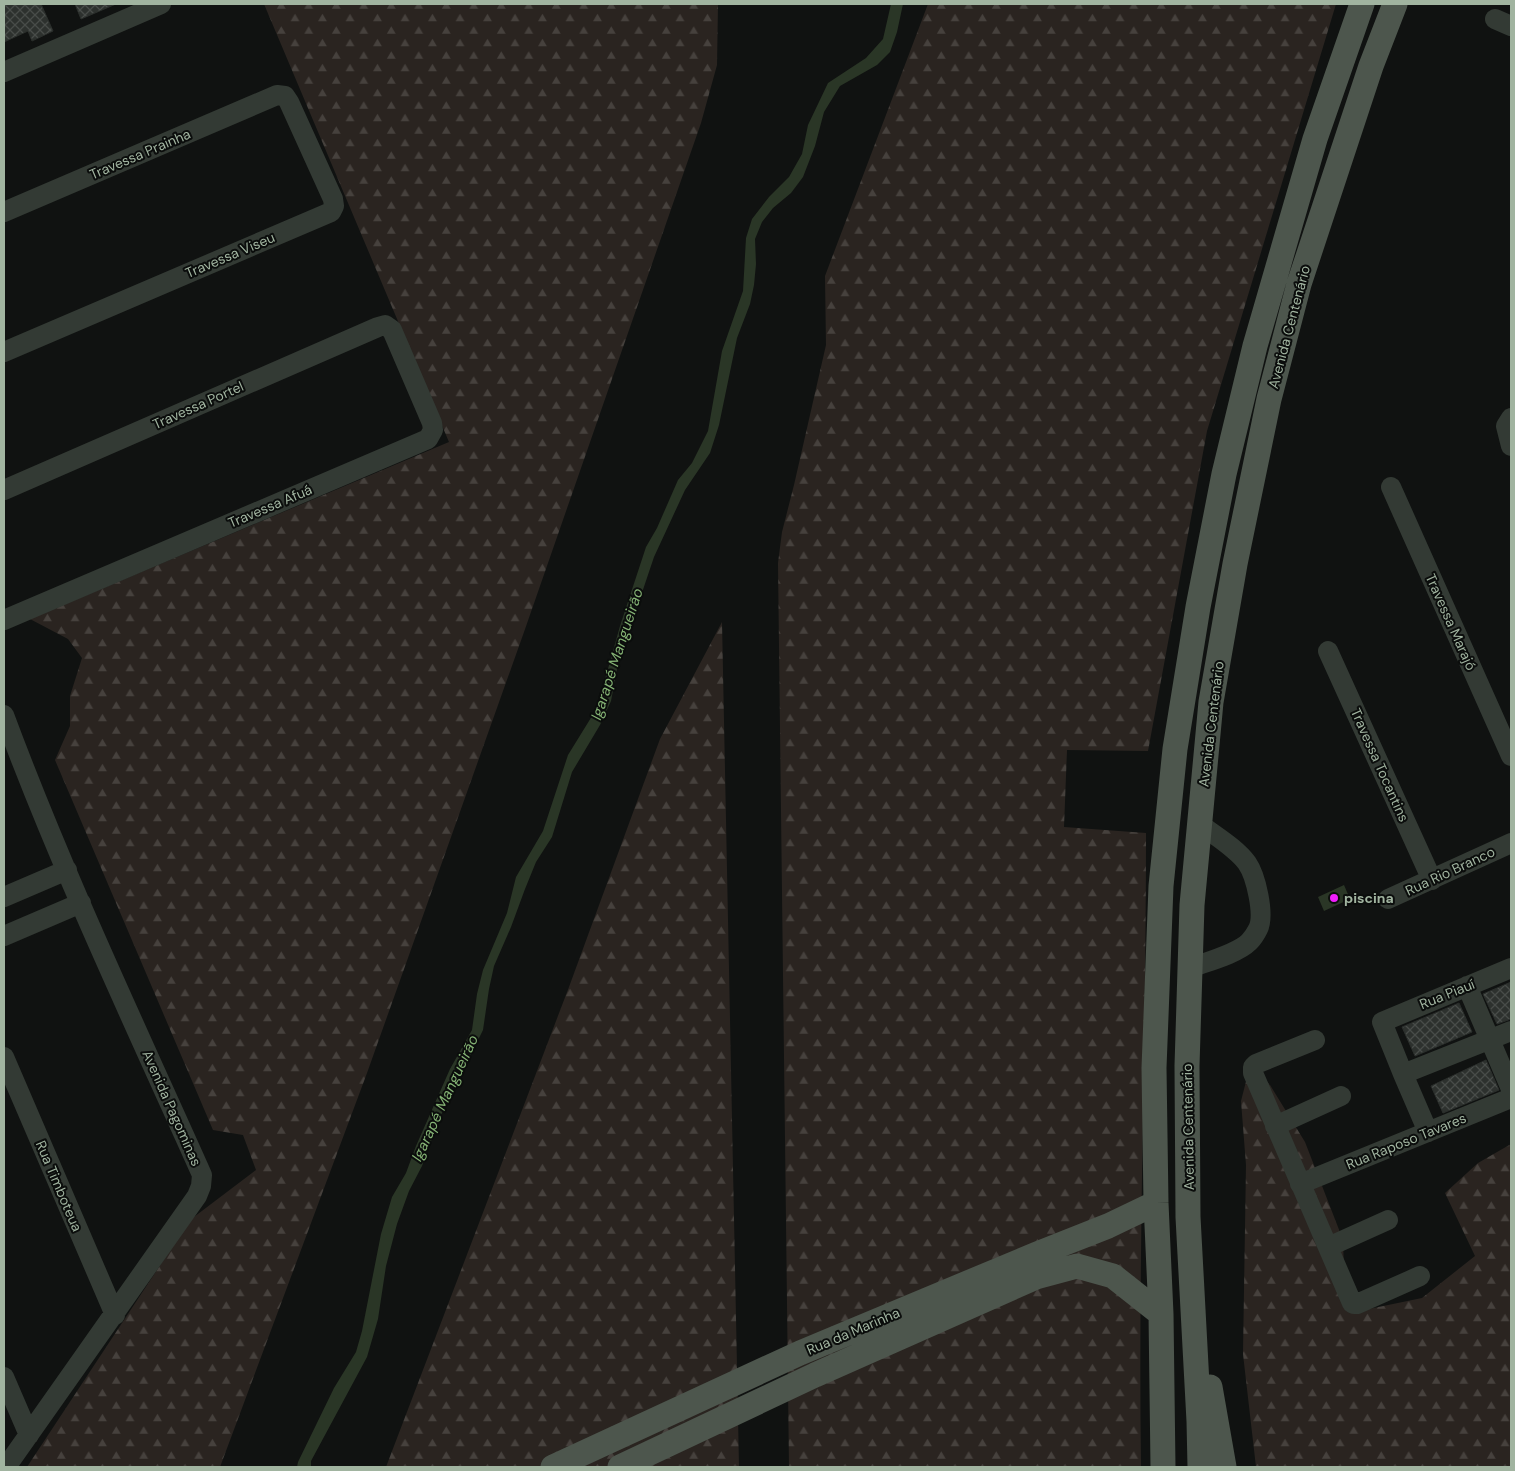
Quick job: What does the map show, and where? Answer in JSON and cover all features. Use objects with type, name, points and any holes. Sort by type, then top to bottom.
[{"type":"main road","name":"Avenida Centenário","points":[[1163,1467],[1154,1068],[1161,886],[1175,749],[1198,607],[1224,474],[1255,346],[1315,139],[1362,4]]},
{"type":"main road","name":"Avenida Centenário","points":[[1200,1467],[1188,1217],[1187,1066],[1192,905],[1211,702],[1235,564],[1270,399],[1299,284],[1371,66],[1395,4]]},
{"type":"main road","name":"Rua da Marinha","points":[[553,1467],[800,1353],[1108,1226],[1156,1203]]},
{"type":"main road","name":"Rua da Marinha","points":[[620,1467],[824,1371],[1036,1277],[1077,1266],[1113,1276],[1161,1314]]},
{"type":"main road","points":[[1194,1340],[1208,1375],[1224,1467]]},
{"type":"street","points":[[4,72],[161,4]]},
{"type":"street","name":"Travessa Prainha","points":[[4,212],[277,96]]},
{"type":"street","name":"Travessa Viseu","points":[[4,352],[331,212],[334,206],[333,199],[289,102],[284,96],[277,96]]},
{"type":"street","name":"Travessa Portel","points":[[4,490],[378,327],[385,325],[392,330]]},
{"type":"street","name":"Travessa Afuá","points":[[4,620],[428,438],[433,430],[432,423],[392,330]]},
{"type":"street","points":[[1511,418],[1506,426],[1511,446]]},
{"type":"street","name":"Travessa Marajó","points":[[1391,487],[1511,756]]},
{"type":"street","name":"Travessa Tocantins","points":[[1328,650],[1432,880]]},
{"type":"street","name":"Avenida Pagominas","points":[[4,715],[11,757],[67,870],[202,1175],[201,1186],[197,1196],[115,1315],[6,1467]]},
{"type":"street","points":[[1190,968],[1231,953],[1248,943],[1259,928],[1260,905],[1248,864],[1234,850],[1200,824]]},
{"type":"street","name":"Rua Rio Branco","points":[[1388,899],[1511,843]]},
{"type":"street","points":[[4,897],[67,870]]},
{"type":"street","points":[[4,936],[81,903]]},
{"type":"street","name":"Rua Piauí","points":[[1403,1074],[1382,1022],[1511,968]]},
{"type":"street","points":[[1467,986],[1511,1090]]},
{"type":"street","points":[[1428,1132],[1403,1074],[1511,1031]]},
{"type":"street","points":[[1315,1040],[1256,1064],[1253,1067],[1253,1073],[1328,1247],[1354,1304],[1420,1276]]},
{"type":"street","name":"Rua Timboteua","points":[[4,1057],[115,1315]]},
{"type":"street","points":[[1275,1126],[1341,1096]]},
{"type":"street","name":"Rua Raposo Tavares","points":[[1300,1184],[1511,1098]]},
{"type":"street","points":[[1328,1247],[1388,1220]]},
{"type":"street","points":[[4,1377],[29,1435]]},
{"type":"green space","points":[[264,4],[718,4],[717,65],[701,123],[524,632],[367,1073],[220,1467],[27,1467],[190,1220],[256,1170],[243,1135],[213,1130],[55,760],[70,726],[70,696],[82,658],[68,639],[30,619],[449,442]]},
{"type":"green space","points":[[928,4],[1336,4],[1207,431],[1148,751],[1067,750],[1064,827],[1146,833],[1140,1388],[1141,1467],[789,1467],[778,563],[782,532],[826,345],[825,276]]},
{"type":"green space","points":[[722,622],[739,1467],[386,1467],[569,987],[660,739]]},
{"type":"green space","points":[[1250,1066],[1270,1085],[1305,1142],[1343,1240],[1344,1271],[1364,1310],[1422,1298],[1475,1256],[1445,1193],[1478,1163],[1511,1144],[1511,1467],[1256,1467],[1243,1354],[1246,1165],[1241,1101]]},
{"type":"water","name":"Igarapé Mangueirão","points":[[891,4],[903,4],[897,32],[890,52],[877,65],[840,86],[824,112],[815,146],[803,177],[791,193],[773,208],[762,222],[755,239],[756,264],[754,285],[750,304],[737,338],[719,425],[710,453],[685,490],[654,557],[618,664],[611,701],[600,725],[572,772],[552,837],[536,862],[494,966],[483,1030],[439,1119],[422,1166],[409,1191],[397,1224],[386,1266],[378,1319],[367,1357],[311,1461],[311,1467],[297,1467],[334,1388],[356,1352],[362,1331],[381,1234],[392,1197],[406,1173],[450,1069],[472,1030],[477,994],[483,970],[507,913],[516,877],[543,831],[568,755],[597,708],[620,626],[646,547],[657,528],[678,480],[692,463],[708,431],[722,351],[743,291],[746,238],[752,219],[769,197],[789,177],[802,154],[808,125],[828,83],[866,58],[883,39]]},
{"type":"water","name":"piscina","points":[[1344,885],[1350,899],[1324,911],[1318,897]]},
{"type":"building","points":[[4,4],[41,4],[53,31],[32,41],[28,31],[4,42]]},
{"type":"building","points":[[75,4],[116,4],[81,19]]},
{"type":"building","points":[[1511,982],[1511,1019],[1497,1024],[1483,994]]},
{"type":"building","points":[[1459,1003],[1472,1032],[1415,1056],[1402,1027]]},
{"type":"building","points":[[1486,1060],[1499,1090],[1443,1113],[1431,1086]]},
{"type":"place","name":"piscina","points":[[1334,898]]}]
